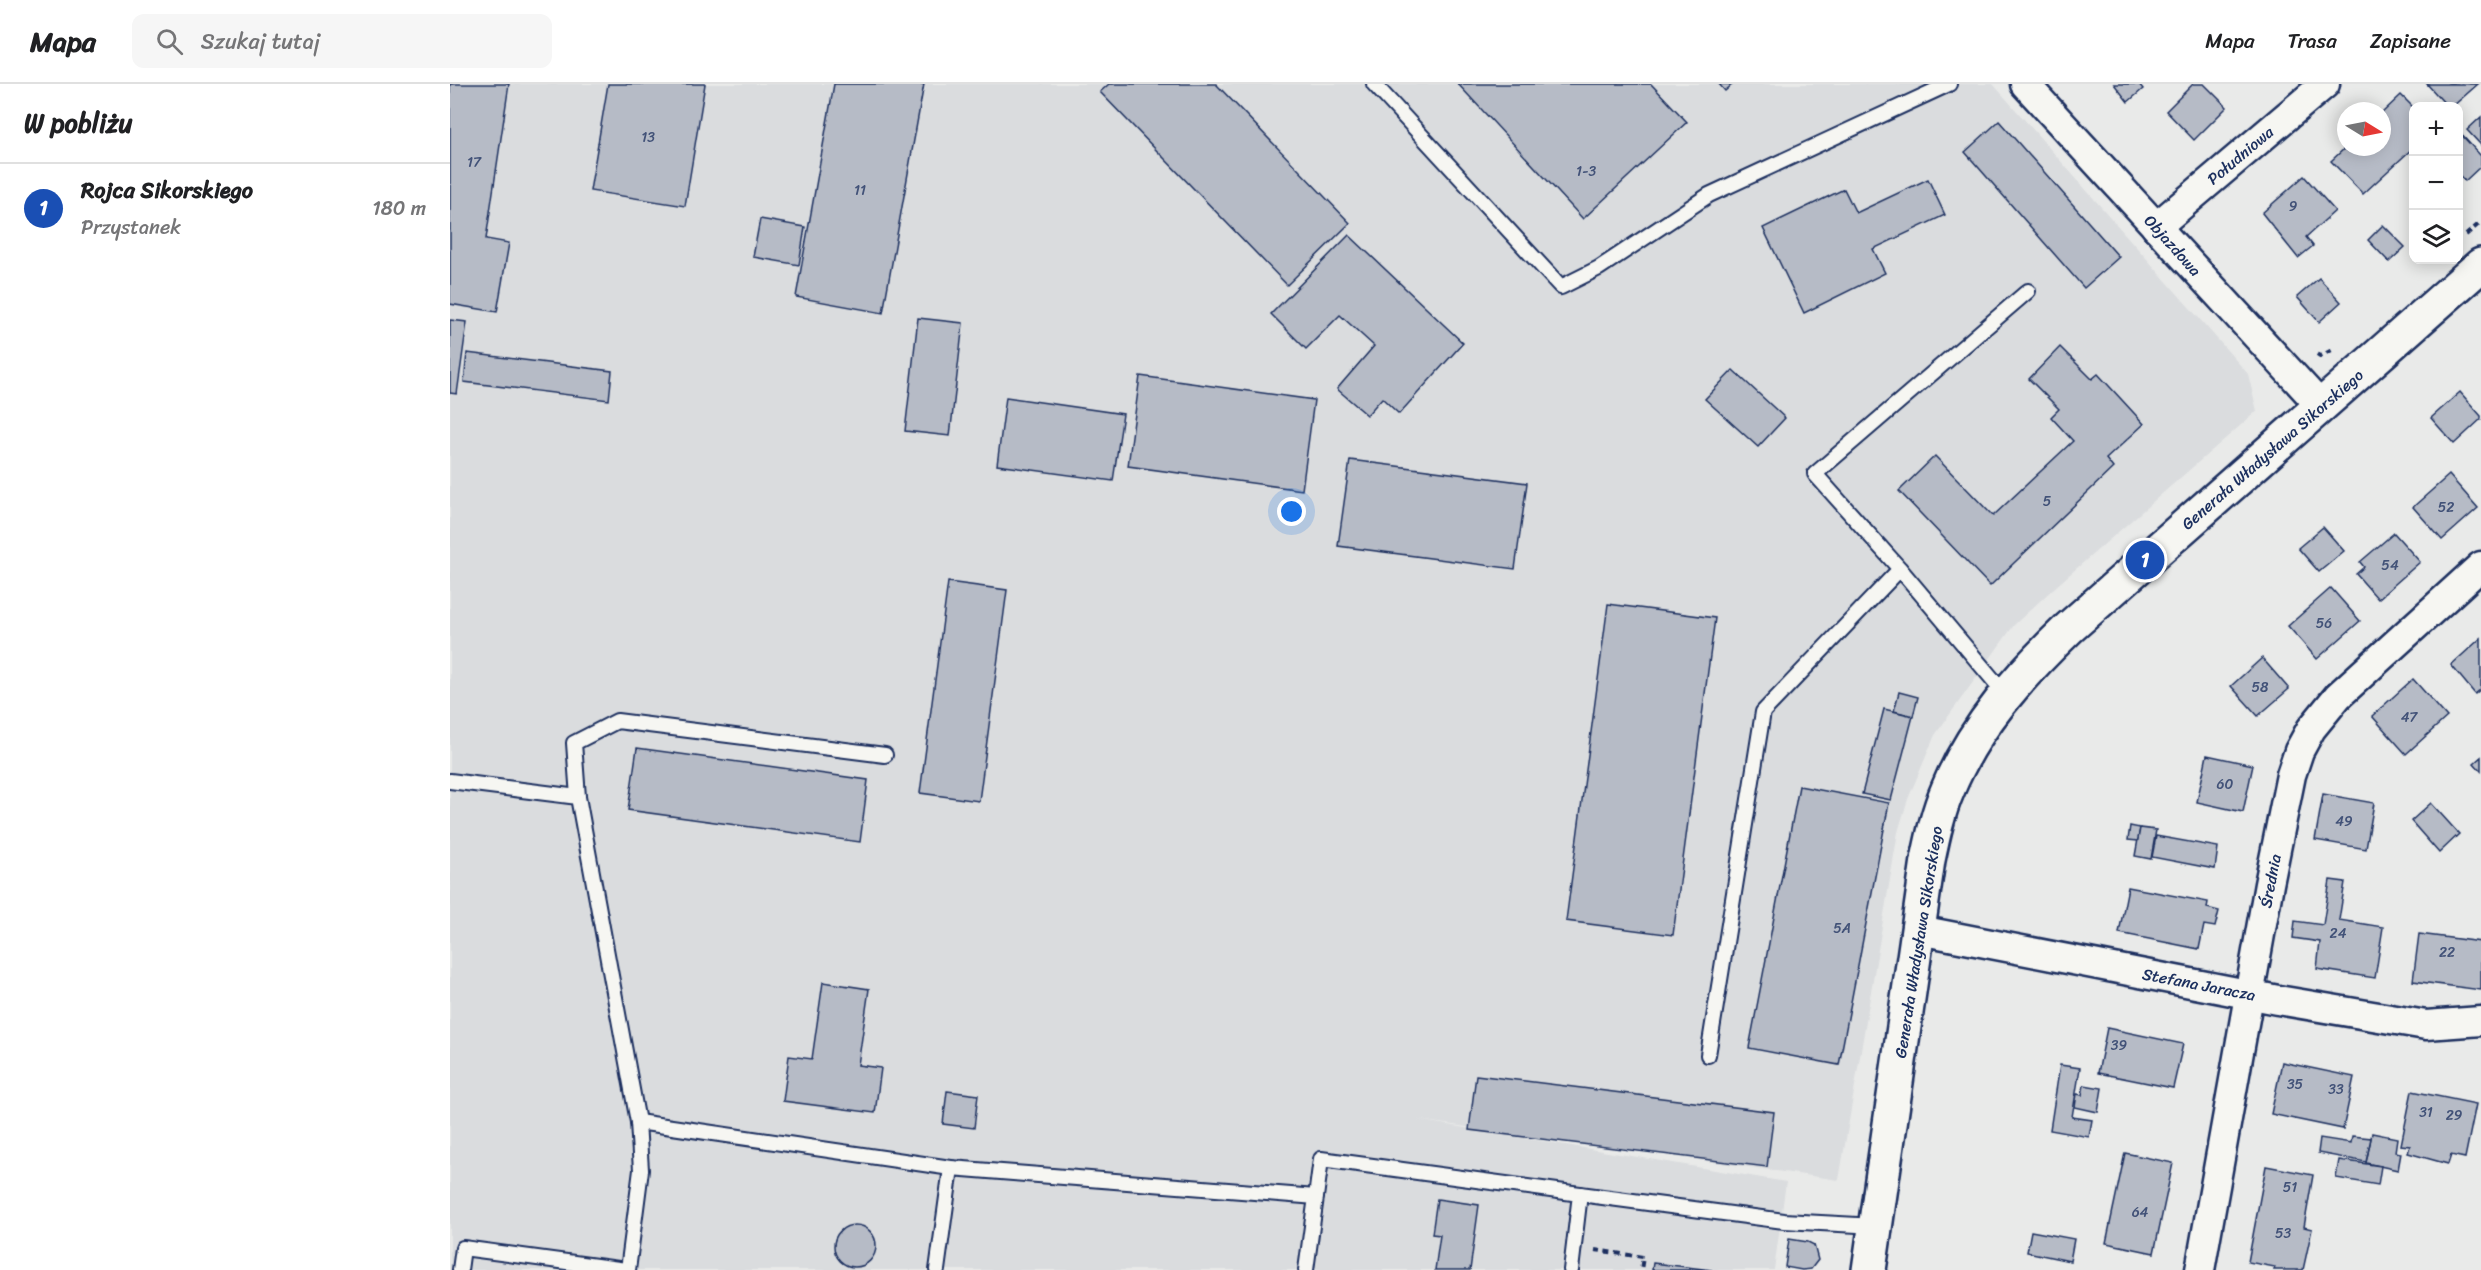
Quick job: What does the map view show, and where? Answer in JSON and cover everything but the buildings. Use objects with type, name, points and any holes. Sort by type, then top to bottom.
[{"type":"street","name":"Objazdowa","points":[[2025,84],[2320,406]]},
{"type":"street","name":"Południowa","points":[[2156,227],[2325,84]]},
{"type":"street","name":"Generała Władysława Sikorskiego","points":[[1869,1270],[1928,860],[1936,823],[1948,789],[1980,731],[2006,695],[2037,659],[2069,628],[2481,265]]},
{"type":"street","name":"Średnia","points":[[2200,1270],[2291,775],[2307,736],[2323,712],[2481,566]]},
{"type":"street","name":"Stefana Jaracza","points":[[1919,930],[2249,994],[2426,1025],[2481,1022]]},
{"type":"lane","points":[[1374,84],[1561,287],[1599,268],[1709,195],[1949,84]]},
{"type":"lane","points":[[2006,695],[1900,569],[1815,474],[2028,291]]},
{"type":"lane","points":[[1708,1055],[1763,712],[1900,569]]},
{"type":"lane","points":[[460,1270],[463,1248],[627,1270],[641,1170],[638,1122],[578,796],[574,743],[617,721],[885,755]]},
{"type":"lane","points":[[450,781],[578,796]]},
{"type":"lane","points":[[638,1122],[951,1168],[1316,1197]]},
{"type":"lane","points":[[1306,1270],[1322,1158],[1784,1221],[1876,1226]]},
{"type":"lane","points":[[937,1270],[951,1168]]},
{"type":"lane","points":[[1571,1270],[1580,1194]]},
{"type":"path","points":[[2463,237],[2481,222]]},
{"type":"path","points":[[1574,1247],[1643,1257],[1641,1270]]},
{"type":"shaded area","points":[[450,84],[1993,84],[2248,374],[2257,411],[2014,625],[1935,735],[1908,799],[1898,832],[1839,1180],[1418,1120],[1786,1182],[1774,1270],[450,1270]]},
{"type":"place","name":"Rojca Sikorskiego","points":[[2145,560]]}]
